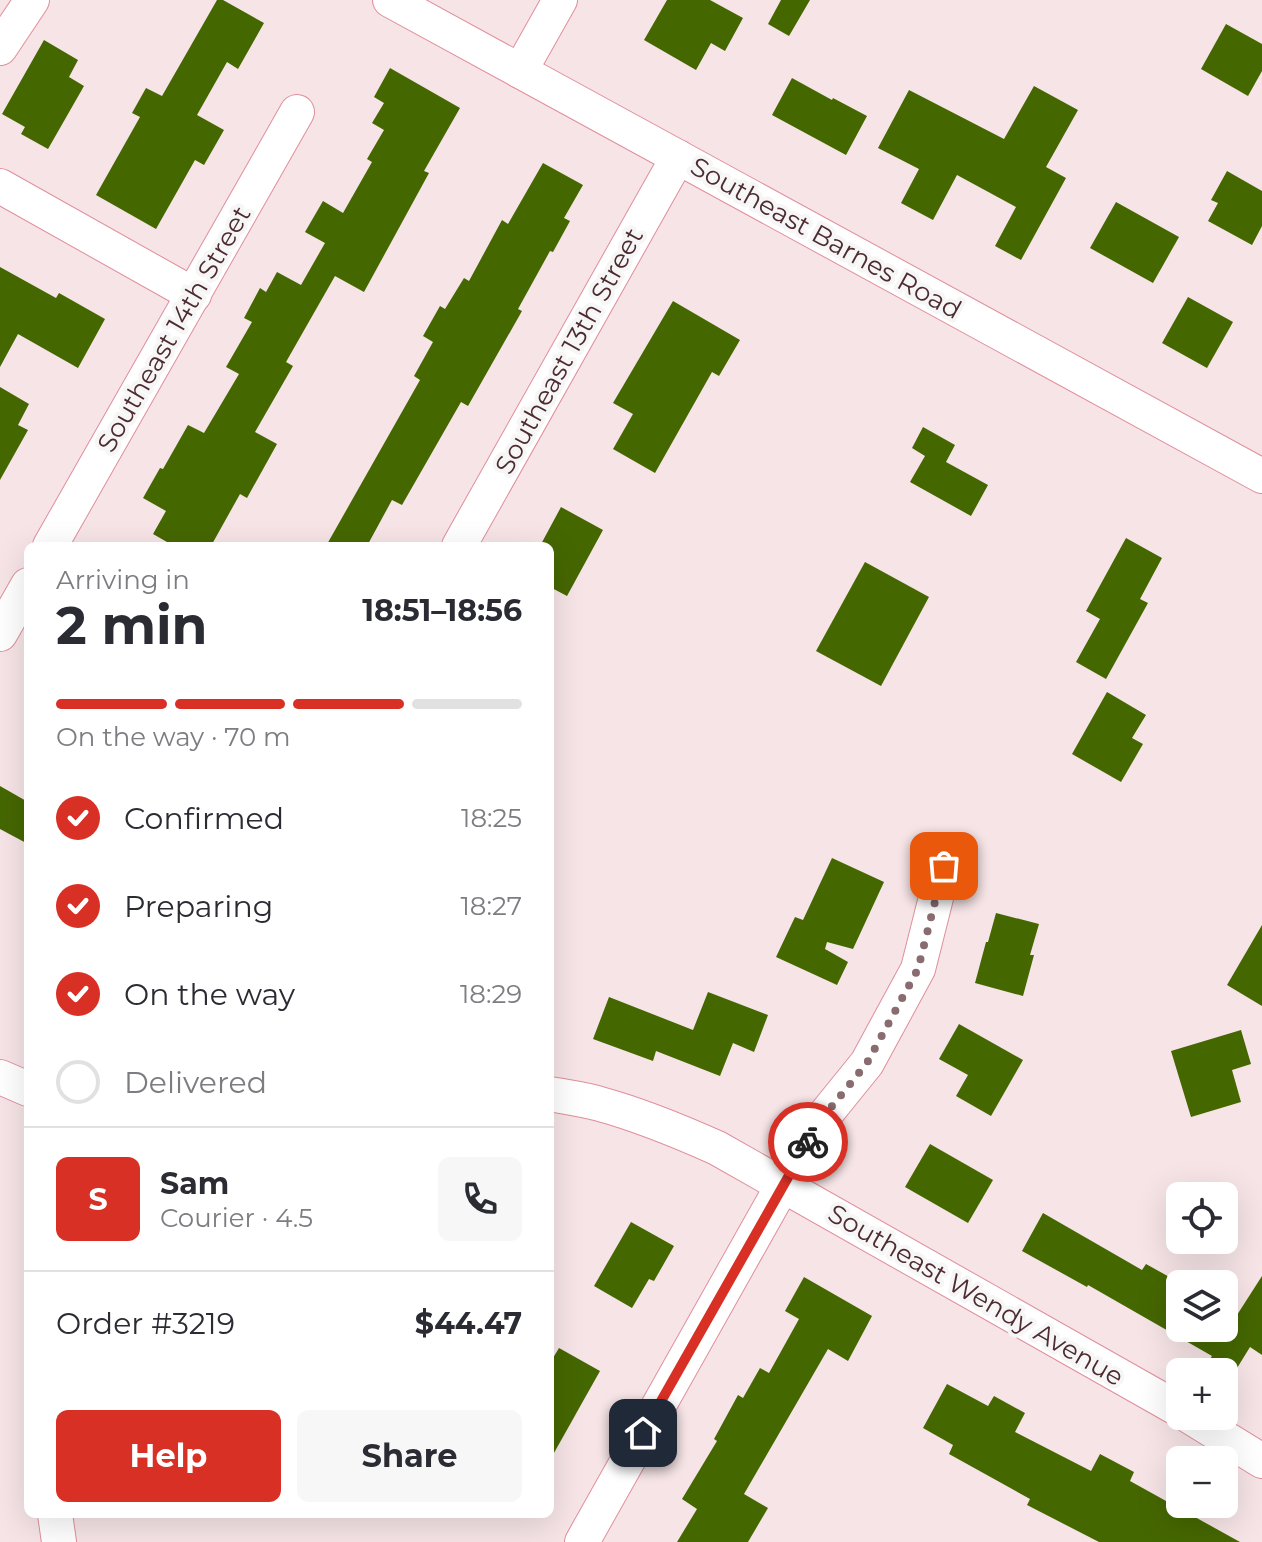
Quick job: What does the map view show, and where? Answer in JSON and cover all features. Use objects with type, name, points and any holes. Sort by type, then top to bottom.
[{"type":"street","points":[[0,48],[32,0]]},
{"type":"street","name":"Southeast Barnes Road","points":[[390,0],[1262,476]]},
{"type":"street","points":[[520,71],[560,0]]},
{"type":"street","name":"Southeast 14th Street","points":[[52,542],[297,112]]},
{"type":"street","name":"Southeast 13th Street","points":[[461,542],[678,157]]},
{"type":"street","points":[[0,186],[194,295]]},
{"type":"street","points":[[0,634],[24,592]]},
{"type":"street","points":[[582,1542],[816,1126],[867,1063],[918,969],[944,866]]},
{"type":"street","points":[[0,1077],[24,1087]]},
{"type":"street","name":"Southeast Wendy Avenue","points":[[554,1095],[596,1102],[637,1115],[717,1148],[1166,1402]]},
{"type":"street","points":[[1212,1430],[1262,1461]]},
{"type":"street","points":[[56,1518],[59,1542]]},
{"type":"building","points":[[217,0],[223,0],[264,23],[238,69],[227,62],[197,115],[224,130],[204,165],[195,160],[156,229],[96,195],[140,117],[132,113],[146,88],[162,96]]},
{"type":"building","points":[[667,0],[710,0],[743,18],[725,51],[711,43],[696,70],[644,40]]},
{"type":"building","points":[[781,0],[810,0],[789,36],[768,24]]},
{"type":"building","points":[[1226,24],[1262,44],[1262,71],[1248,96],[1201,69]]},
{"type":"building","points":[[44,40],[78,60],[69,77],[84,86],[48,149],[21,134],[25,127],[2,114]]},
{"type":"building","points":[[390,68],[460,108],[424,171],[429,173],[364,292],[335,276],[286,362],[293,366],[255,432],[277,444],[247,498],[240,494],[213,542],[167,542],[153,534],[166,511],[143,498],[188,425],[204,433],[239,374],[226,367],[252,322],[244,318],[260,288],[266,292],[277,272],[301,285],[325,243],[305,232],[323,201],[343,213],[372,162],[367,159],[384,130],[372,123],[384,103],[374,97]]},
{"type":"building","points":[[792,78],[867,116],[846,155],[772,115]]},
{"type":"building","points":[[1034,86],[1078,110],[1046,167],[1066,178],[1021,260],[995,246],[1016,207],[957,175],[933,220],[901,203],[919,169],[878,148],[909,90],[1004,139]]},
{"type":"building","points":[[543,163],[583,185],[564,218],[570,221],[518,309],[522,311],[468,406],[461,402],[402,505],[392,500],[369,542],[328,542],[420,380],[414,376],[433,342],[423,336],[440,306],[445,309],[464,278],[469,281],[502,220],[508,224]]},
{"type":"building","points":[[1227,171],[1262,191],[1262,226],[1252,245],[1208,221],[1218,203],[1211,200]]},
{"type":"building","points":[[1116,202],[1179,237],[1153,283],[1090,248]]},
{"type":"building","points":[[0,267],[56,298],[59,293],[105,319],[78,368],[18,334],[0,367]]},
{"type":"building","points":[[1188,297],[1233,322],[1207,368],[1162,343]]},
{"type":"building","points":[[673,301],[740,340],[719,376],[712,372],[655,473],[613,449],[633,414],[613,403]]},
{"type":"building","points":[[0,387],[29,404],[18,425],[28,430],[0,480]]},
{"type":"building","points":[[923,427],[955,445],[946,462],[988,485],[971,516],[910,482],[925,456],[912,448]]},
{"type":"building","points":[[561,507],[603,530],[567,596],[554,589],[554,542],[542,542]]},
{"type":"building","points":[[1126,538],[1162,558],[1140,599],[1148,603],[1106,679],[1076,662],[1100,619],[1086,611]]},
{"type":"building","points":[[865,562],[929,597],[881,686],[816,651]]},
{"type":"building","points":[[1107,692],[1146,715],[1132,738],[1143,744],[1121,782],[1072,754]]},
{"type":"building","points":[[0,786],[24,800],[24,842],[0,829]]},
{"type":"building","points":[[832,858],[884,882],[853,949],[827,942],[825,949],[848,962],[837,985],[776,957],[795,917],[803,920]]},
{"type":"building","points":[[996,913],[1039,924],[1023,996],[975,983]]},
{"type":"building","points":[[1262,925],[1262,1006],[1227,985]]},
{"type":"building","points":[[708,992],[768,1015],[754,1052],[733,1043],[720,1076],[656,1051],[653,1061],[593,1039],[609,997],[693,1030]]},
{"type":"building","points":[[959,1024],[1023,1060],[991,1116],[956,1096],[968,1075],[939,1059]]},
{"type":"building","points":[[1241,1030],[1251,1064],[1232,1070],[1241,1102],[1191,1117],[1171,1051]]},
{"type":"building","points":[[930,1144],[993,1180],[968,1223],[905,1187]]},
{"type":"building","points":[[1043,1213],[1142,1270],[1146,1264],[1166,1275],[1166,1330],[1088,1285],[1022,1251]]},
{"type":"building","points":[[631,1222],[674,1246],[654,1281],[649,1279],[632,1308],[594,1286]]},
{"type":"building","points":[[1262,1276],[1262,1355],[1250,1347],[1238,1366],[1238,1358],[1211,1358],[1212,1356],[1188,1342],[1238,1342],[1238,1313]]},
{"type":"building","points":[[804,1277],[872,1316],[848,1361],[828,1349],[744,1494],[768,1508],[748,1542],[677,1542],[697,1509],[682,1499],[717,1441],[714,1439],[738,1395],[743,1398],[760,1368],[769,1373],[799,1319],[785,1311]]},
{"type":"building","points":[[559,1348],[600,1371],[554,1453],[554,1356]]},
{"type":"building","points":[[947,1384],[988,1406],[994,1396],[1025,1413],[1015,1432],[1091,1471],[1100,1454],[1134,1472],[1130,1481],[1166,1501],[1166,1518],[1197,1518],[1240,1542],[1099,1542],[1027,1505],[1030,1499],[949,1454],[953,1445],[923,1428]]},
{"type":"way so far","points":[[808,1142],[816,1126],[867,1063],[918,969],[944,866]]},
{"type":"route","points":[[643,1433],[808,1142]]}]
